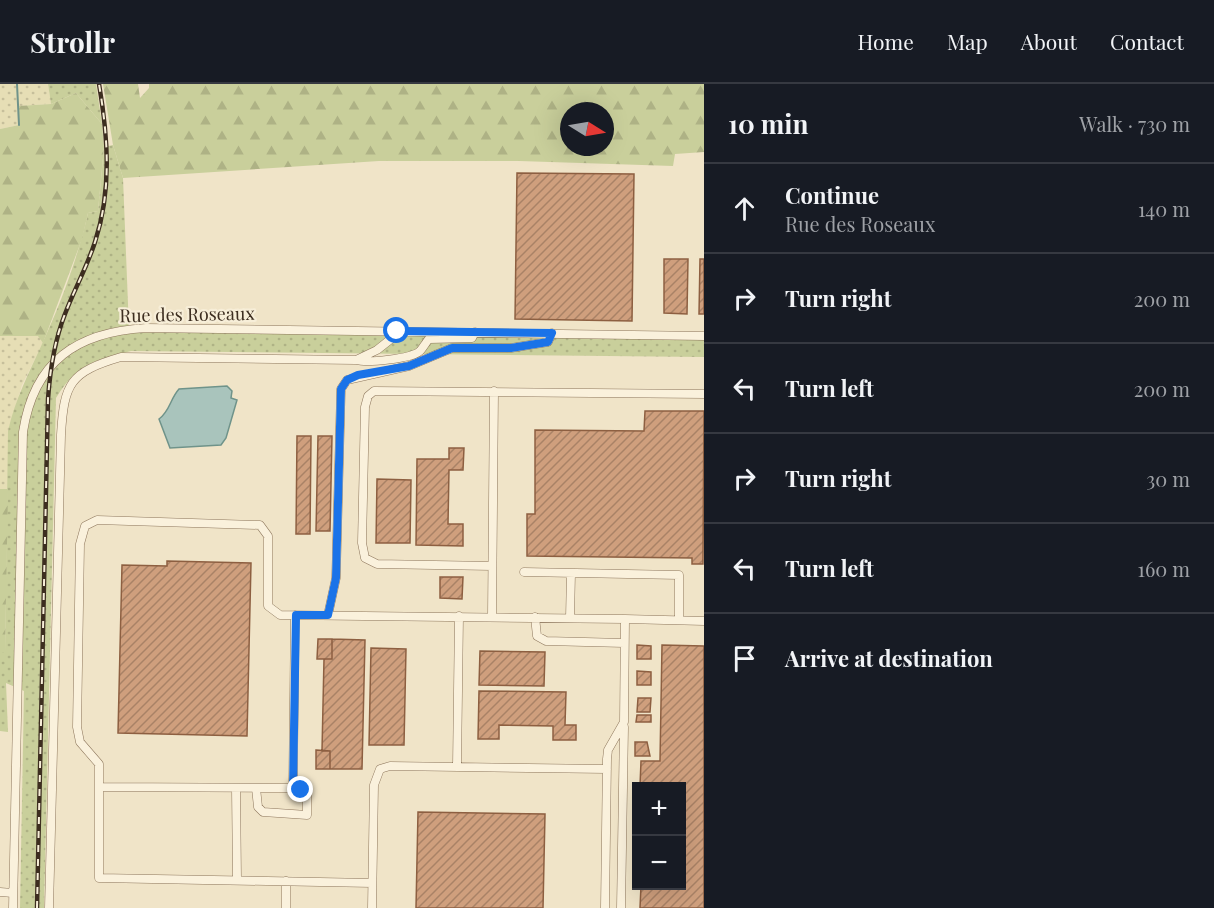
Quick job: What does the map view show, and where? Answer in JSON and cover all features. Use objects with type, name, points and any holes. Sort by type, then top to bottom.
[{"type":"street","name":"Rue des Roseaux","points":[[13,908],[23,432],[31,399],[51,364],[65,352],[89,339],[128,329],[704,336]]},
{"type":"street","points":[[356,360],[376,350],[401,331]]},
{"type":"street","points":[[49,908],[60,456],[63,401],[66,390],[77,378],[94,366],[121,357],[356,360],[365,362],[407,357],[420,351],[429,339],[472,338],[475,332]]},
{"type":"street","points":[[328,615],[336,578],[341,389],[347,380],[409,366],[452,348],[511,348],[548,342],[552,333]]},
{"type":"street","points":[[492,566],[377,564],[365,558],[363,543],[365,407],[368,396],[381,389],[704,394]]},
{"type":"street","points":[[492,617],[494,391]]},
{"type":"street","points":[[372,883],[99,878],[99,764],[80,742],[76,727],[80,544],[82,529],[88,523],[97,520],[260,525],[268,536],[268,606],[276,614],[704,621]]},
{"type":"street","points":[[524,572],[679,575],[679,620]]},
{"type":"street","points":[[570,618],[571,573]]},
{"type":"street","points":[[293,788],[296,615]]},
{"type":"street","points":[[457,767],[459,616]]},
{"type":"street","points":[[535,617],[537,636],[546,641],[624,643]]},
{"type":"street","points":[[621,908],[625,619]]},
{"type":"street","points":[[605,908],[608,750],[624,722]]},
{"type":"street","points":[[372,908],[374,785],[377,773],[390,766],[607,769]]},
{"type":"street","points":[[100,787],[293,788],[307,795],[307,815],[263,812],[258,807],[256,788]]},
{"type":"street","points":[[236,788],[237,880]]},
{"type":"street","points":[[286,881],[286,908]]},
{"type":"street","points":[[0,892],[14,893]]},
{"type":"shaded area","points":[[0,84],[48,84],[51,104],[19,106],[19,125],[0,129]]},
{"type":"shaded area","points":[[0,336],[39,336],[43,343],[22,385],[8,431],[8,489],[0,489]]},
{"type":"green space","points":[[48,84],[96,84],[102,124],[76,93],[51,104]]},
{"type":"green space","points":[[103,84],[138,84],[140,98],[149,88],[149,84],[704,84],[704,152],[675,154],[673,166],[519,161],[379,161],[123,178],[113,145]]},
{"type":"green space","points":[[76,93],[102,124],[104,147],[98,211],[88,213],[82,239],[43,343],[38,336],[0,336],[0,129],[19,125],[18,106],[51,104]]},
{"type":"green space","points":[[113,145],[123,178],[129,329],[704,336],[704,357],[131,351],[96,361],[79,370],[56,398],[44,908],[20,908],[24,691],[6,683],[8,732],[0,731],[0,652],[5,651],[8,431],[18,397],[68,280],[88,213],[98,211],[104,147]]},
{"type":"green space","points":[[0,489],[8,489],[5,652],[0,652]]},
{"type":"water","points":[[227,386],[232,391],[231,398],[237,400],[226,438],[221,445],[170,448],[159,419],[166,412],[179,389]]},
{"type":"building","points":[[517,173],[634,174],[632,321],[515,319]]},
{"type":"building","points":[[664,259],[688,259],[687,314],[664,313]]},
{"type":"building","points":[[700,259],[704,259],[704,314],[699,314]]},
{"type":"building","points":[[645,411],[704,411],[703,564],[692,564],[692,558],[527,556],[527,514],[535,514],[535,430],[644,431]]},
{"type":"building","points":[[297,436],[311,436],[310,534],[296,534]]},
{"type":"building","points":[[318,436],[332,436],[330,531],[316,531]]},
{"type":"building","points":[[449,448],[464,448],[463,470],[449,470],[448,524],[463,524],[463,546],[416,545],[417,459],[449,459]]},
{"type":"building","points":[[377,479],[411,480],[410,543],[376,543]]},
{"type":"building","points":[[167,561],[251,563],[247,736],[118,733],[122,565],[167,566]]},
{"type":"building","points":[[440,577],[463,577],[462,599],[440,598]]},
{"type":"building","points":[[318,639],[332,639],[332,659],[317,659]]},
{"type":"building","points":[[332,639],[365,640],[362,769],[330,769],[330,751],[322,751],[324,659],[332,659]]},
{"type":"building","points":[[637,645],[651,646],[651,659],[637,659]]},
{"type":"building","points":[[662,645],[704,646],[704,908],[640,908],[641,890],[686,890],[686,782],[640,782],[641,761],[660,761]]},
{"type":"building","points":[[371,648],[406,649],[404,745],[369,745]]},
{"type":"building","points":[[480,651],[545,652],[544,686],[479,685]]},
{"type":"building","points":[[637,671],[651,672],[651,685],[637,685]]},
{"type":"building","points":[[479,691],[566,692],[565,725],[576,725],[576,740],[553,740],[553,726],[499,725],[499,739],[478,739]]},
{"type":"building","points":[[638,698],[651,698],[650,712],[637,712]]},
{"type":"building","points":[[637,715],[651,715],[651,722],[636,722]]},
{"type":"building","points":[[635,742],[647,742],[650,756],[635,756]]},
{"type":"building","points":[[316,750],[330,751],[330,769],[316,769]]},
{"type":"building","points":[[418,812],[545,814],[543,908],[416,908]]},
{"type":"waterway","points":[[17,84],[19,125]]},
{"type":"railway","points":[[37,908],[48,399],[51,367],[58,335],[92,251],[104,203],[107,163],[105,124],[99,84]]},
{"type":"route","points":[[301,790],[293,788],[296,615],[328,615],[336,578],[341,389],[347,380],[358,375],[409,366],[433,358],[452,348],[511,348],[533,345],[548,342],[552,333],[397,331]]}]
